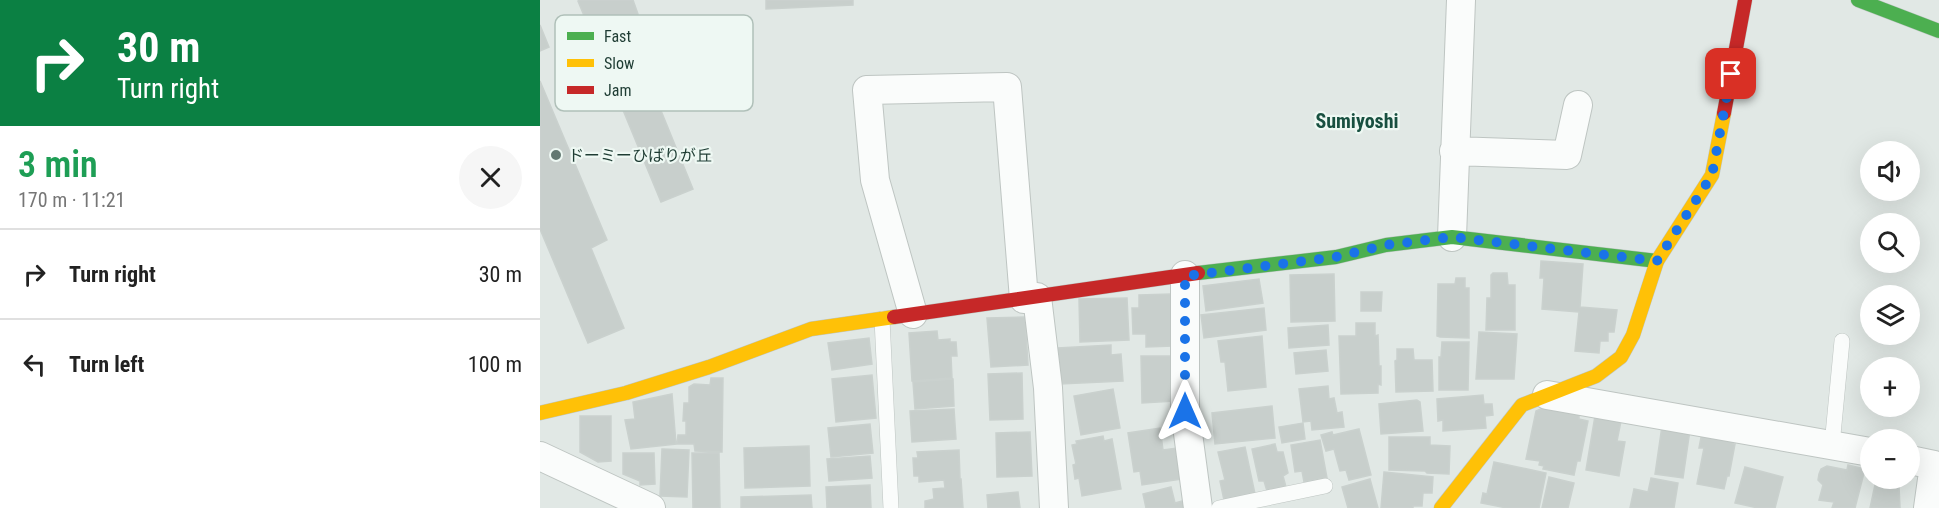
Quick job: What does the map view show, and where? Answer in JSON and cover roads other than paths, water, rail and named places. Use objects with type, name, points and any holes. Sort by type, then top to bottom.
[{"type":"street","points":[[1452,237],[1461,0]]},
{"type":"street","points":[[1441,508],[1522,405],[1596,376],[1621,357],[1634,335],[1657,261],[1712,175],[1745,0]]},
{"type":"street","points":[[1858,0],[1939,30]]},
{"type":"street","points":[[1896,14],[1939,15]]},
{"type":"street","points":[[913,314],[875,180],[867,90],[1007,87],[1030,298],[1048,387],[1054,508]]},
{"type":"street","points":[[1454,151],[1567,155],[1578,105]]},
{"type":"street","points":[[540,413],[626,393],[709,367],[811,329],[1336,257],[1386,245],[1452,237],[1657,261]]},
{"type":"street","points":[[1185,276],[1185,411],[1198,508]]},
{"type":"street","points":[[1547,395],[1860,451]]},
{"type":"street","points":[[540,456],[644,507]]},
{"type":"street","points":[[1927,460],[1928,508]]},
{"type":"lane","points":[[882,319],[891,508]]},
{"type":"lane","points":[[1832,445],[1842,341]]},
{"type":"lane","points":[[1219,508],[1324,486]]},
{"type":"place","name":"ドーミーひばりが丘","points":[[556,155]]},
{"type":"district","name":"Sumiyoshi","points":[[1357,121]]}]
